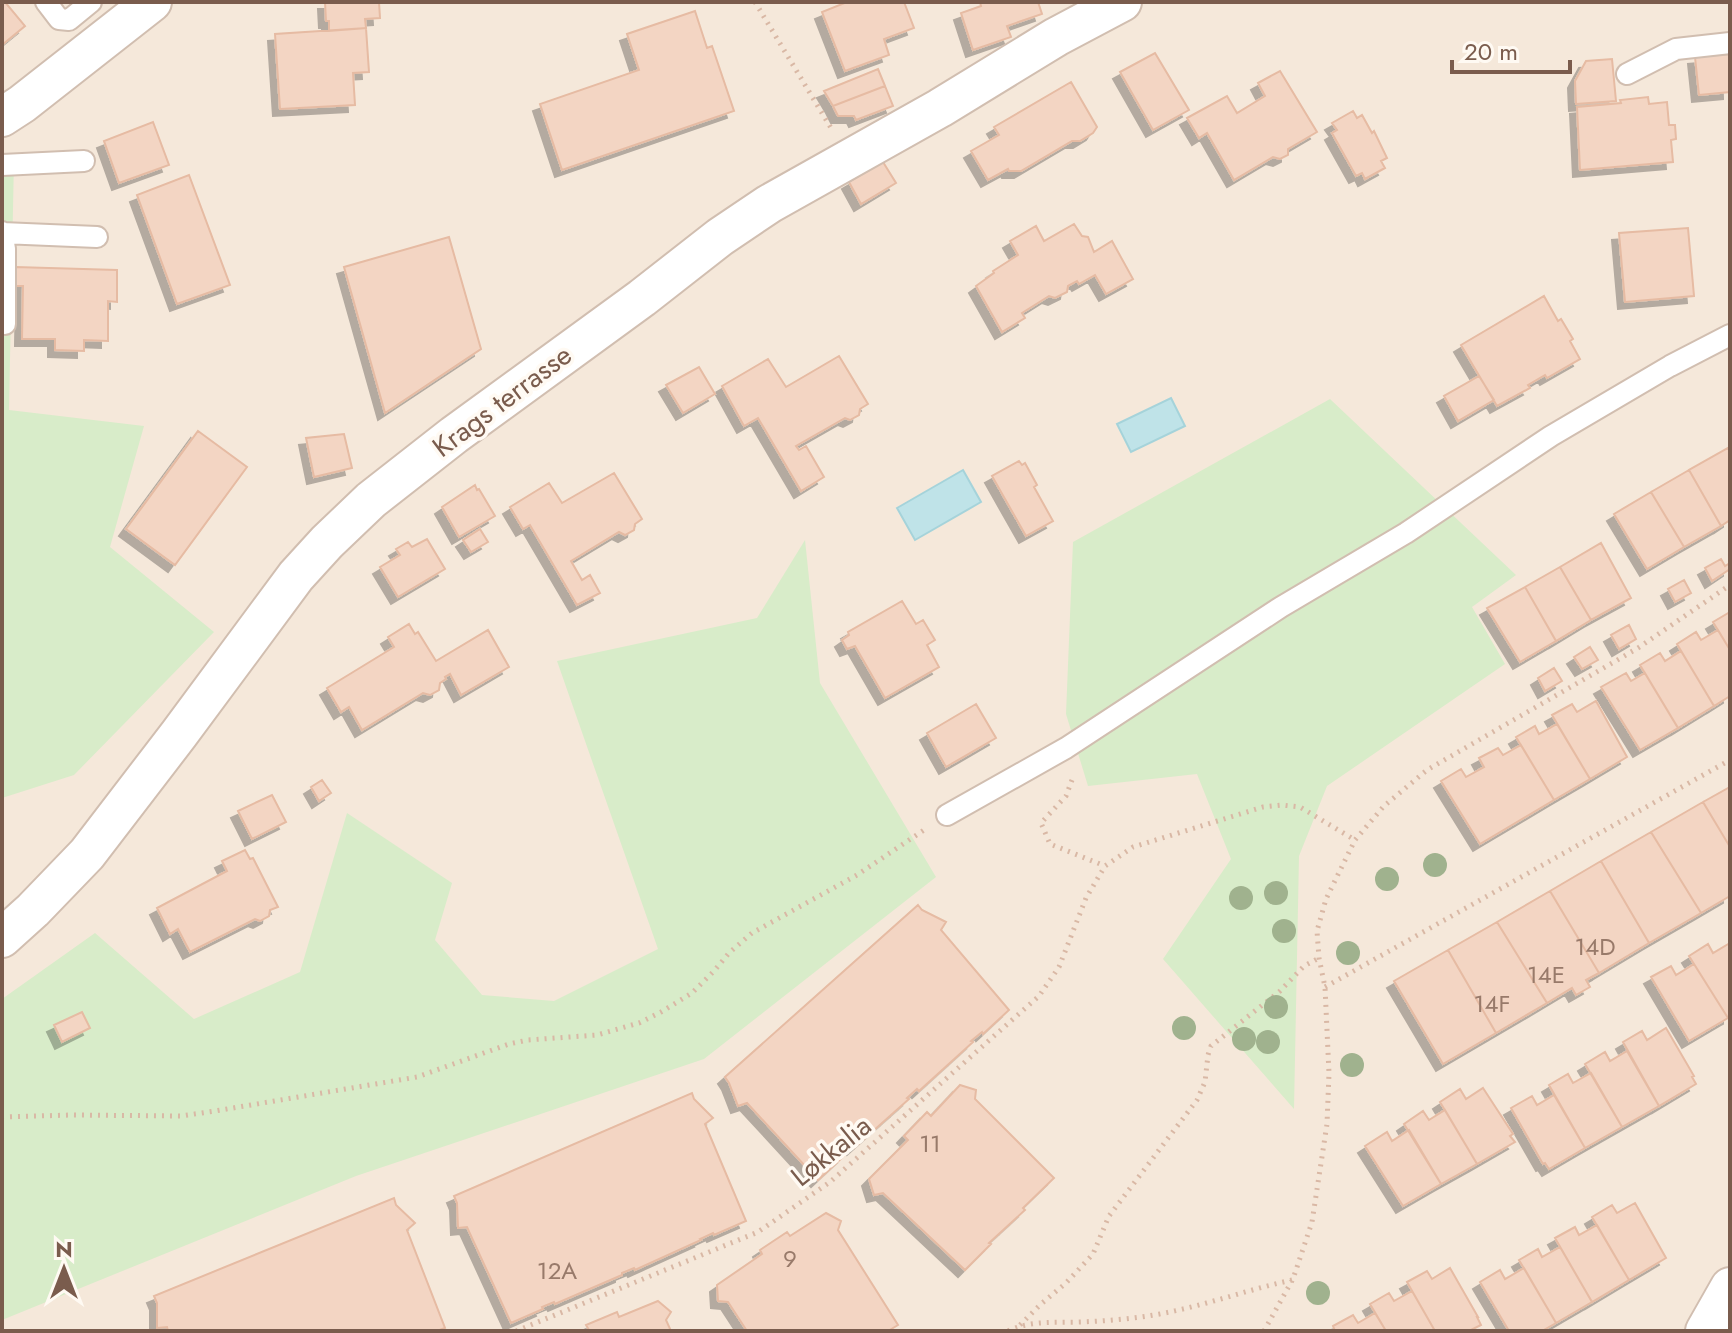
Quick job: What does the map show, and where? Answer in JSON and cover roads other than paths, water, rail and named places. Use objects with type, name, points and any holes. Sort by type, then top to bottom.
[{"type":"street","name":"Krags terrasse","points":[[2,938],[87,854],[296,576],[360,511],[454,435],[769,204],[940,108],[1056,37],[1122,2]]},
{"type":"street","points":[[2,117],[145,4]]},
{"type":"street","points":[[1705,1331],[1730,1287]]},
{"type":"lane","points":[[46,2],[59,19],[69,20],[91,2]]},
{"type":"lane","points":[[1627,74],[1676,49],[1730,43]]},
{"type":"lane","points":[[2,165],[84,161]]},
{"type":"lane","points":[[5,324],[5,249],[2,232],[97,237]]},
{"type":"lane","points":[[947,815],[1066,748],[1281,607],[1406,533],[1551,436],[1670,366],[1730,335]]},
{"type":"water","points":[[1171,398],[1185,426],[1131,452],[1117,424]]},
{"type":"water","points":[[963,470],[981,502],[915,540],[897,508]]}]
